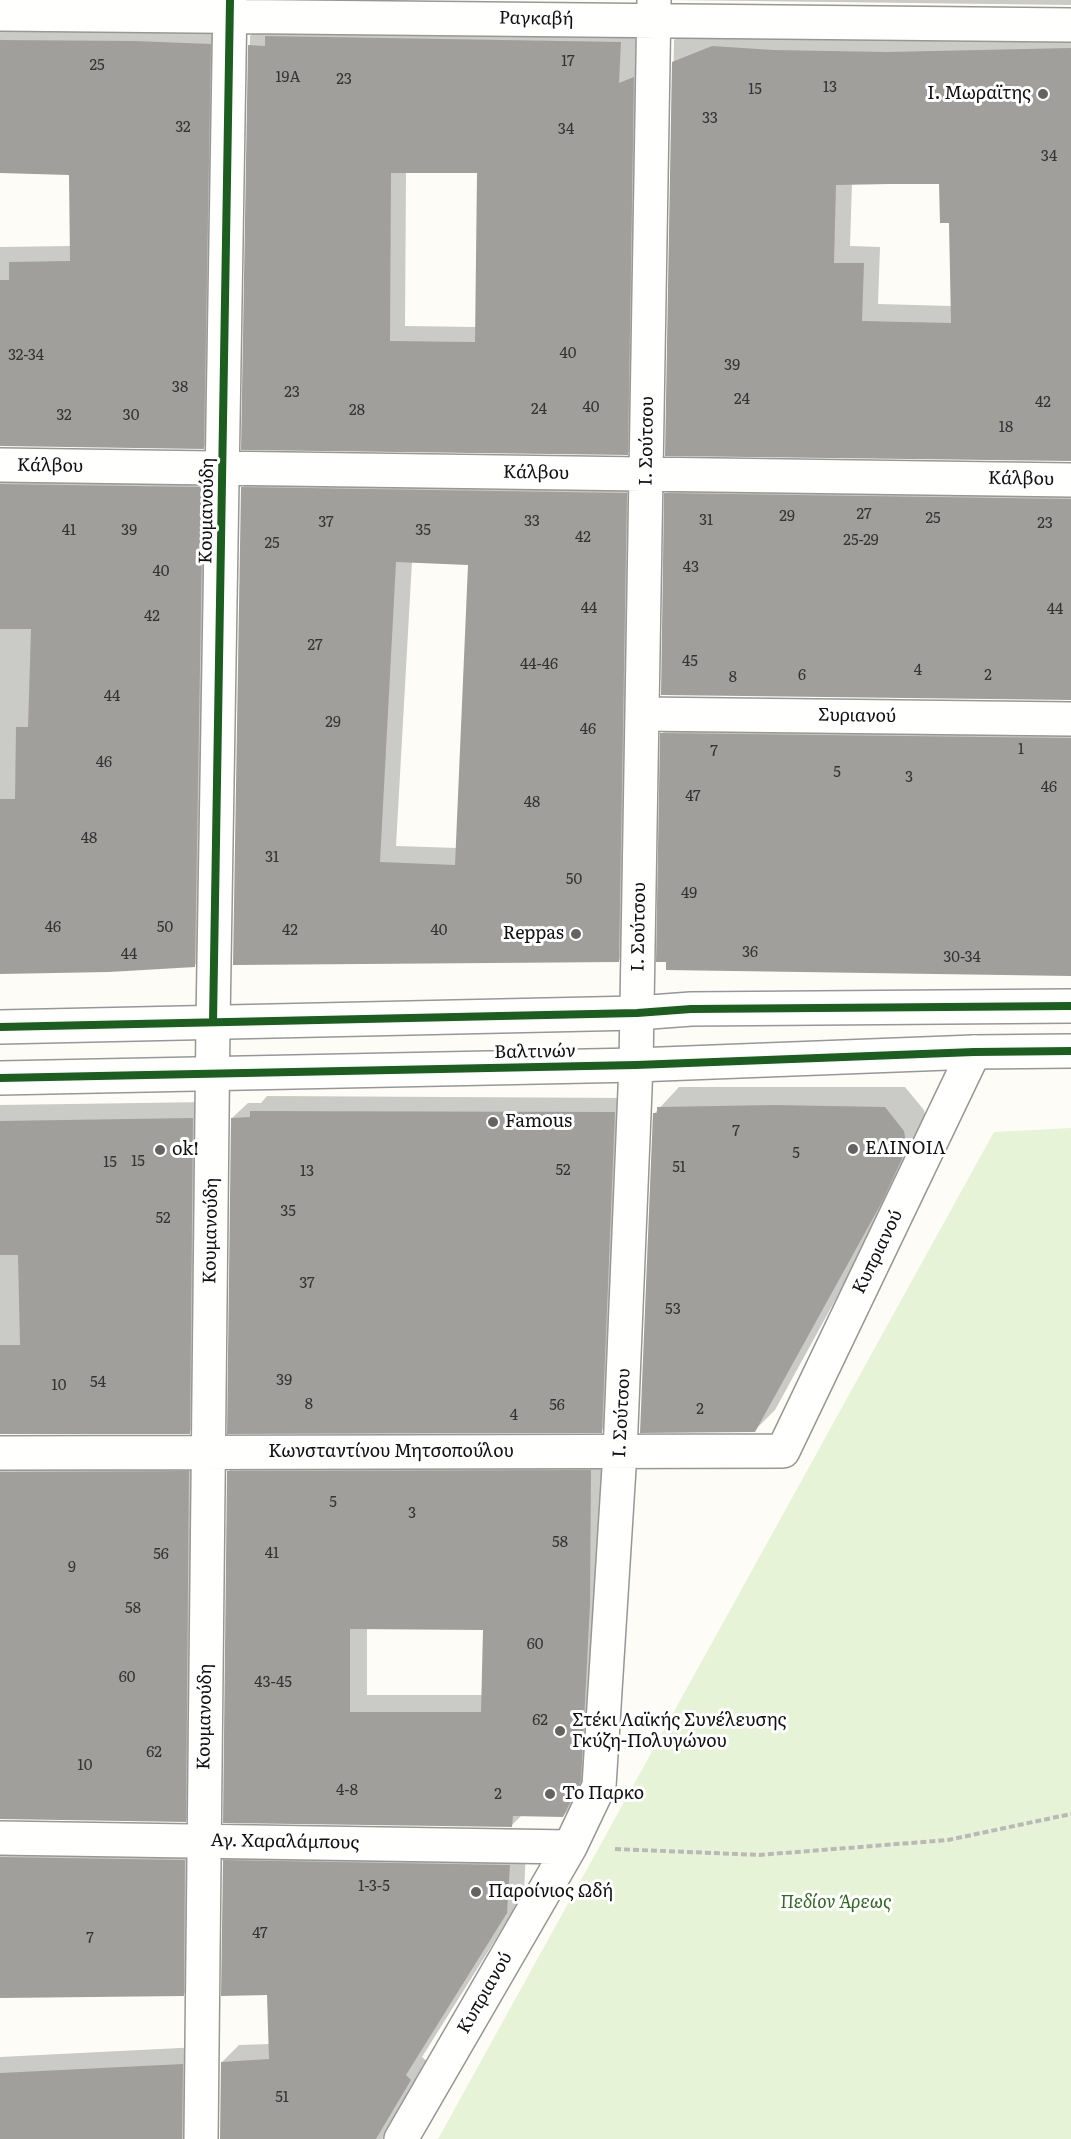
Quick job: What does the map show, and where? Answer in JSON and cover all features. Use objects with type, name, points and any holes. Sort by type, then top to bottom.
[{"type":"street","name":"Ραγκαβή","points":[[0,14],[230,8],[654,10],[1071,25]]},
{"type":"street","name":"Κουμανούδη","points":[[201,2139],[212,1074],[230,8]]},
{"type":"street","name":"Ι. Σούτσου","points":[[570,1847],[598,1786],[620,1452],[636,1065],[654,10]]},
{"type":"street","name":"Κάλβου","points":[[0,465],[1071,480]]},
{"type":"street","name":"Συριανού","points":[[642,714],[1071,719]]},
{"type":"street","name":"Βαλτινών","points":[[0,1027],[637,1013],[691,1009],[1071,1006]]},
{"type":"street","name":"Βαλτινών","points":[[0,1077],[636,1065],[974,1052],[1071,1051]]},
{"type":"street","name":"Κυπριανού","points":[[783,1451],[974,1052]]},
{"type":"street","name":"Κωνσταντίνου Μητσοπούλου","points":[[0,1454],[783,1451]]},
{"type":"street","name":"Αγ. Χαραλάμπους","points":[[0,1839],[570,1847]]},
{"type":"street","name":"Κυπριανού","points":[[401,2139],[570,1847]]},
{"type":"path","points":[[570,1847],[759,1855],[948,1840],[1071,1814]]},
{"type":"green space","name":"Πεδίον Άρεως","points":[[1071,1128],[1071,2139],[438,2139],[994,1132]]},
{"type":"building","points":[[265,36],[621,42],[619,83],[634,77],[628,455],[241,450],[248,45],[265,46]],"holes":[[[391,173],[477,173],[475,342],[390,341]]]},
{"type":"building","points":[[0,40],[211,44],[204,449],[0,446],[0,280],[9,280],[9,262],[70,261],[69,175],[0,173]]},
{"type":"building","points":[[712,46],[774,50],[887,52],[1071,48],[1071,461],[665,456],[672,62]],"holes":[[[939,184],[940,223],[949,223],[951,323],[862,321],[864,263],[834,263],[836,185]]]},
{"type":"building","points":[[0,484],[203,487],[195,967],[109,972],[0,974],[0,799],[15,799],[16,727],[28,727],[31,629],[0,629]]},
{"type":"building","points":[[241,487],[627,493],[619,962],[233,965]],"holes":[[[396,562],[468,565],[455,865],[380,862]]]},
{"type":"building","points":[[664,493],[1071,499],[1071,700],[661,695]]},
{"type":"building","points":[[660,733],[1071,738],[1071,976],[666,970],[666,962],[656,962]]},
{"type":"building","points":[[775,1105],[885,1107],[904,1131],[907,1148],[882,1202],[755,1432],[640,1433],[653,1113],[657,1113],[657,1107]]},
{"type":"building","points":[[250,1111],[615,1112],[602,1433],[227,1434],[231,1118],[250,1117]]},
{"type":"building","points":[[193,1118],[190,1434],[0,1434],[0,1345],[20,1345],[18,1255],[0,1255],[0,1121]]},
{"type":"building","points":[[591,1470],[590,1604],[581,1781],[563,1817],[513,1816],[512,1827],[223,1823],[227,1471]],"holes":[[[350,1629],[483,1630],[481,1712],[350,1712]]]},
{"type":"building","points":[[189,1471],[186,1822],[0,1819],[0,1472]]},
{"type":"building","points":[[0,1857],[185,1860],[184,1996],[0,1998]]},
{"type":"building","points":[[223,1860],[510,1865],[507,1913],[406,2075],[411,2080],[376,2139],[220,2139],[221,2062],[269,2059],[267,1995],[221,1996]]},
{"type":"building","points":[[183,2064],[182,2139],[0,2139],[0,2073]]},
{"type":"cycle path","points":[[213,1022],[230,0]]},
{"type":"cycle path","points":[[0,1027],[637,1013],[691,1009],[1071,1006]]},
{"type":"cycle path","points":[[0,1078],[636,1065],[974,1052],[1071,1051]]},
{"type":"place","name":"Ι. Μωραϊτης","points":[[1043,94]]},
{"type":"place","name":"Reppas","points":[[576,934]]},
{"type":"place","name":"Famous","points":[[493,1122]]},
{"type":"place","name":"ΕΛΙΝΟΙΛ","points":[[853,1149]]},
{"type":"place","name":"ok!","points":[[160,1150]]},
{"type":"place","name":"Στέκι Λαϊκής Συνέλευσης Γκύζη-Πολυγώνου","points":[[560,1731]]},
{"type":"place","name":"Το Παρκο","points":[[550,1794]]},
{"type":"place","name":"Παροίνιος Ωδή","points":[[476,1892]]}]
